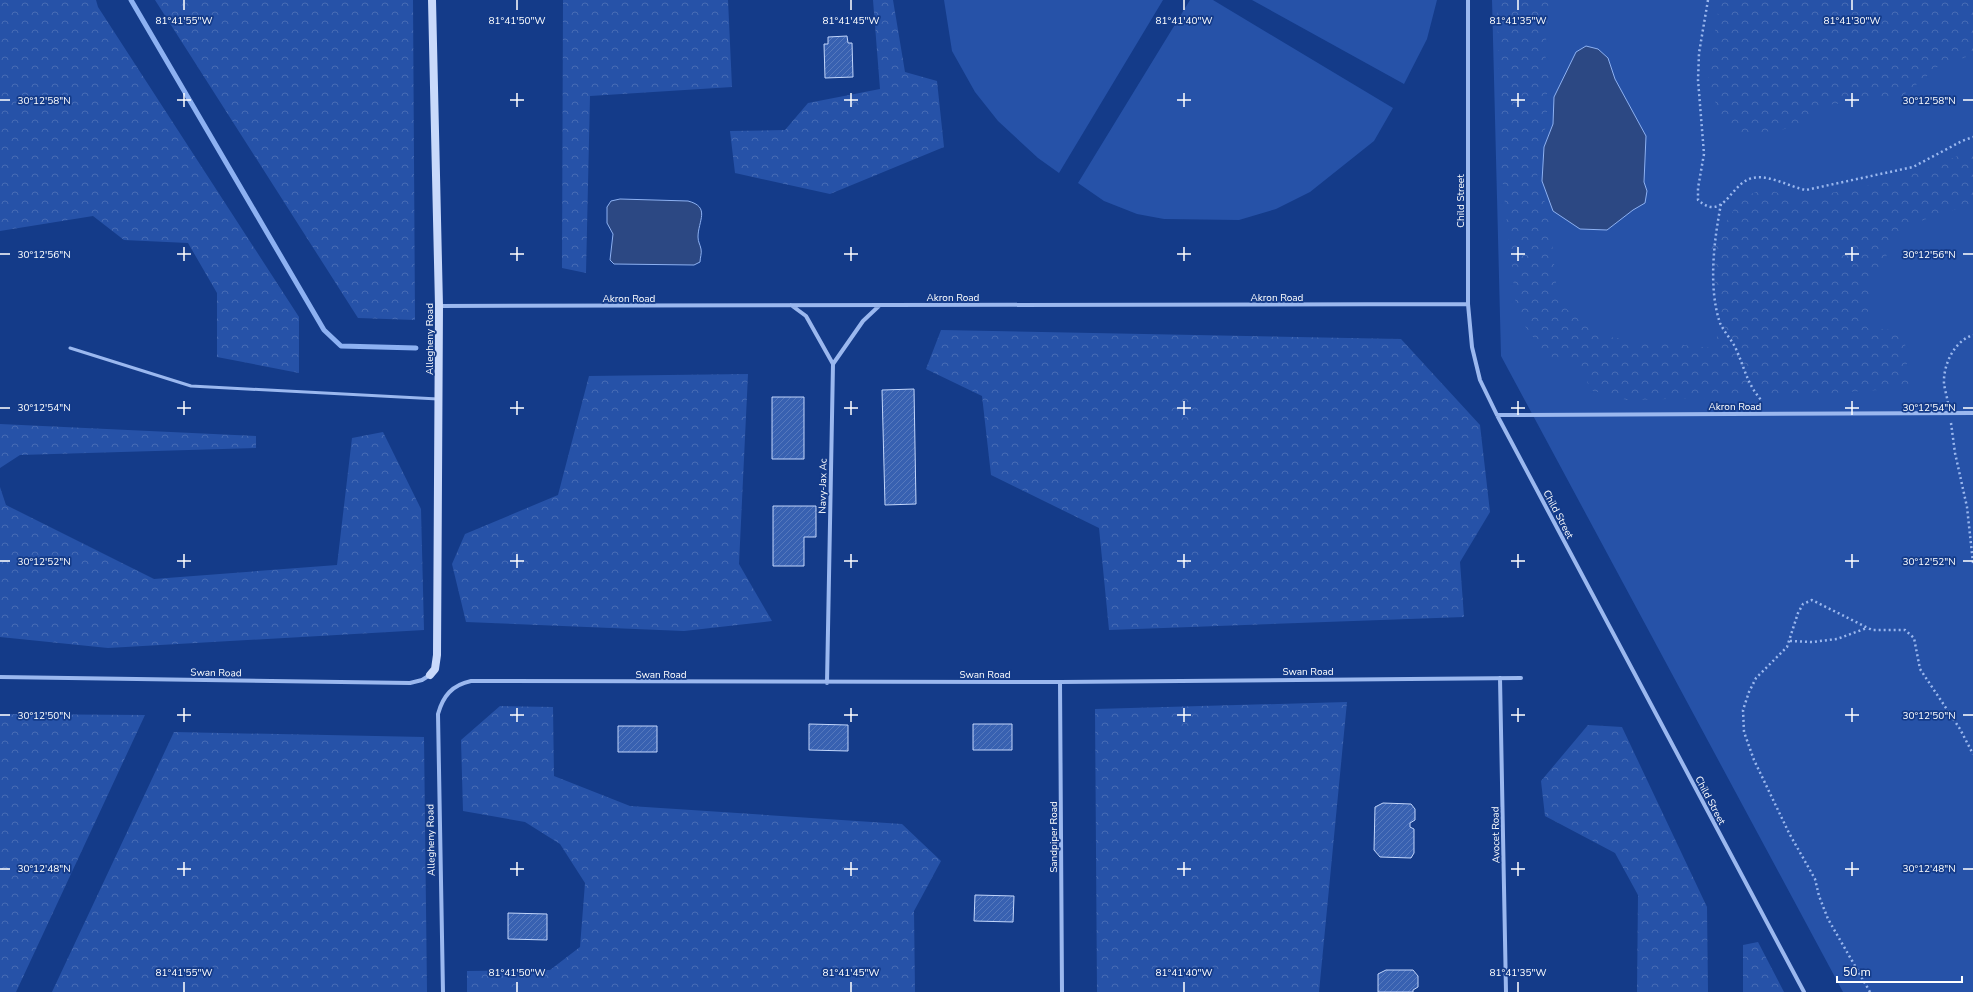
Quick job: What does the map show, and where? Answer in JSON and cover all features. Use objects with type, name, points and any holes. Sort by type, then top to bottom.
[{"type":"street","name":"Allegheny Road","points":[[430,676],[435,668],[437,655],[439,306],[432,0]]},
{"type":"street","name":"Child Street","points":[[1468,0],[1468,304],[1472,347],[1480,380],[1497,416],[1804,992]]},
{"type":"street","name":"Akron Road","points":[[439,306],[1468,304]]},
{"type":"street","points":[[791,305],[806,316],[833,364],[863,321],[880,305]]},
{"type":"street","name":"Navy-Jax Ac","points":[[827,683],[833,364]]},
{"type":"street","name":"Akron Road","points":[[1497,416],[1973,413]]},
{"type":"street","name":"Swan Road","points":[[0,677],[410,683],[430,676]]},
{"type":"street","name":"Avocet Road","points":[[1500,678],[1506,992]]},
{"type":"street","name":"Swan Road","points":[[450,691],[459,684],[471,681],[827,683],[1521,678]]},
{"type":"street","name":"Sandpiper Road","points":[[1060,682],[1062,992]]},
{"type":"street","name":"Allegheny Road","points":[[443,992],[438,714],[442,700],[450,691]]},
{"type":"lane","points":[[70,348],[191,386],[438,399]]},
{"type":"path","points":[[1708,0],[1699,53],[1698,80],[1704,154],[1698,188],[1698,200],[1706,207],[1714,207],[1726,201],[1735,190],[1747,180],[1759,177],[1776,180],[1793,188],[1806,190],[1913,167],[1962,141],[1973,137]]},
{"type":"path","points":[[1721,204],[1715,235],[1716,307],[1721,325],[1735,348],[1751,389],[1762,401]]},
{"type":"path","points":[[1973,336],[1955,347],[1947,363],[1944,383],[1950,413],[1955,453],[1967,507],[1973,563]]},
{"type":"path","points":[[1870,992],[1828,919],[1819,896],[1815,879],[1789,832],[1754,760],[1744,732],[1743,710],[1749,692],[1756,678],[1788,647],[1798,613],[1803,604],[1812,600],[1872,630],[1905,630],[1914,638],[1920,669],[1960,729],[1973,754]]},
{"type":"path","points":[[1790,641],[1812,642],[1837,639],[1867,628]]},
{"type":"green space","points":[[0,0],[96,0],[98,7],[299,317],[299,373],[217,357],[217,293],[188,243],[124,240],[93,216],[0,231]]},
{"type":"green space","points":[[155,0],[413,0],[415,320],[358,318]]},
{"type":"green space","points":[[563,0],[728,0],[732,87],[590,96],[586,273],[562,268]]},
{"type":"green space","points":[[873,0],[893,0],[905,72],[937,81],[944,147],[830,194],[735,173],[730,131],[785,130],[808,103],[880,89]]},
{"type":"green space","points":[[944,0],[1163,0],[1059,173],[1038,158],[998,121],[975,92],[952,51]]},
{"type":"green space","points":[[1190,0],[1213,0],[1393,108],[1374,141],[1310,192],[1276,209],[1239,220],[1164,219],[1137,214],[1104,201],[1078,183]]},
{"type":"green space","points":[[1252,0],[1437,0],[1427,39],[1404,84]]},
{"type":"green space","points":[[1492,0],[1973,0],[1973,992],[1843,992],[1501,356]]},
{"type":"green space","points":[[1497,0],[1549,0],[1545,55],[1553,81],[1547,91],[1547,124],[1539,146],[1537,181],[1549,213],[1558,302],[1599,336],[1712,348],[1722,325],[1709,250],[1741,198],[1766,188],[1795,200],[1897,180],[1973,150],[1973,200],[1971,204],[1903,227],[1870,284],[1867,328],[1904,331],[1909,388],[1771,397],[1752,377],[1747,397],[1627,400],[1590,390],[1582,366],[1546,355],[1517,315],[1501,167]]},
{"type":"green space","points":[[1720,0],[1973,0],[1973,55],[1940,65],[1900,98],[1825,105],[1798,127],[1737,136],[1721,122],[1708,76]]},
{"type":"green space","points":[[941,330],[1401,339],[1480,425],[1490,512],[1460,562],[1464,617],[1109,630],[1099,528],[991,475],[982,396],[926,369]]},
{"type":"green space","points":[[748,374],[739,564],[772,621],[684,631],[466,622],[452,564],[465,534],[558,495],[589,376]]},
{"type":"green space","points":[[0,424],[256,436],[256,448],[20,455],[0,468]]},
{"type":"green space","points":[[383,432],[421,509],[424,630],[108,648],[0,637],[0,487],[6,505],[154,579],[337,565],[352,438]]},
{"type":"green space","points":[[1347,702],[1319,992],[1097,992],[1095,709]]},
{"type":"green space","points":[[500,706],[553,707],[554,776],[630,806],[902,824],[941,861],[914,911],[915,992],[467,992],[467,971],[550,970],[580,947],[585,883],[560,844],[525,822],[463,811],[461,740]]},
{"type":"green space","points":[[0,714],[145,715],[16,992],[0,992]]},
{"type":"green space","points":[[1588,725],[1622,727],[1707,907],[1708,992],[1637,992],[1638,895],[1615,853],[1545,816],[1541,781]]},
{"type":"green space","points":[[174,732],[424,737],[427,992],[52,992]]},
{"type":"green space","points":[[1758,942],[1784,992],[1743,992],[1743,945]]},
{"type":"shaded area","points":[[1586,46],[1598,49],[1608,58],[1615,79],[1646,136],[1644,182],[1647,191],[1645,203],[1633,210],[1607,230],[1580,229],[1553,211],[1542,181],[1544,147],[1553,124],[1554,97],[1576,52]]},
{"type":"shaded area","points":[[620,199],[688,201],[699,207],[702,215],[698,237],[701,251],[700,262],[694,265],[614,264],[610,260],[613,234],[607,223],[607,207],[611,201]]},
{"type":"building","points":[[847,36],[848,43],[852,43],[853,77],[825,78],[824,44],[828,44],[828,37]]},
{"type":"building","points":[[914,389],[916,504],[885,505],[882,390]]},
{"type":"building","points":[[772,397],[804,397],[804,459],[772,459]]},
{"type":"building","points":[[773,506],[816,506],[816,537],[804,537],[804,566],[773,566]]},
{"type":"building","points":[[809,724],[848,725],[848,751],[809,750]]},
{"type":"building","points":[[973,724],[1012,724],[1012,750],[973,750]]},
{"type":"building","points":[[618,726],[657,726],[657,752],[618,752]]},
{"type":"building","points":[[1383,803],[1411,804],[1415,809],[1415,820],[1410,823],[1410,827],[1414,829],[1414,853],[1411,858],[1380,857],[1374,850],[1375,807]]},
{"type":"building","points":[[975,895],[1014,896],[1013,922],[974,921]]},
{"type":"building","points":[[508,913],[547,914],[547,940],[508,939]]},
{"type":"building","points":[[1386,970],[1413,970],[1418,976],[1418,987],[1413,990],[1413,992],[1378,992],[1378,974]]},
{"type":"waterway","points":[[131,0],[324,330],[341,346],[416,348]]}]
